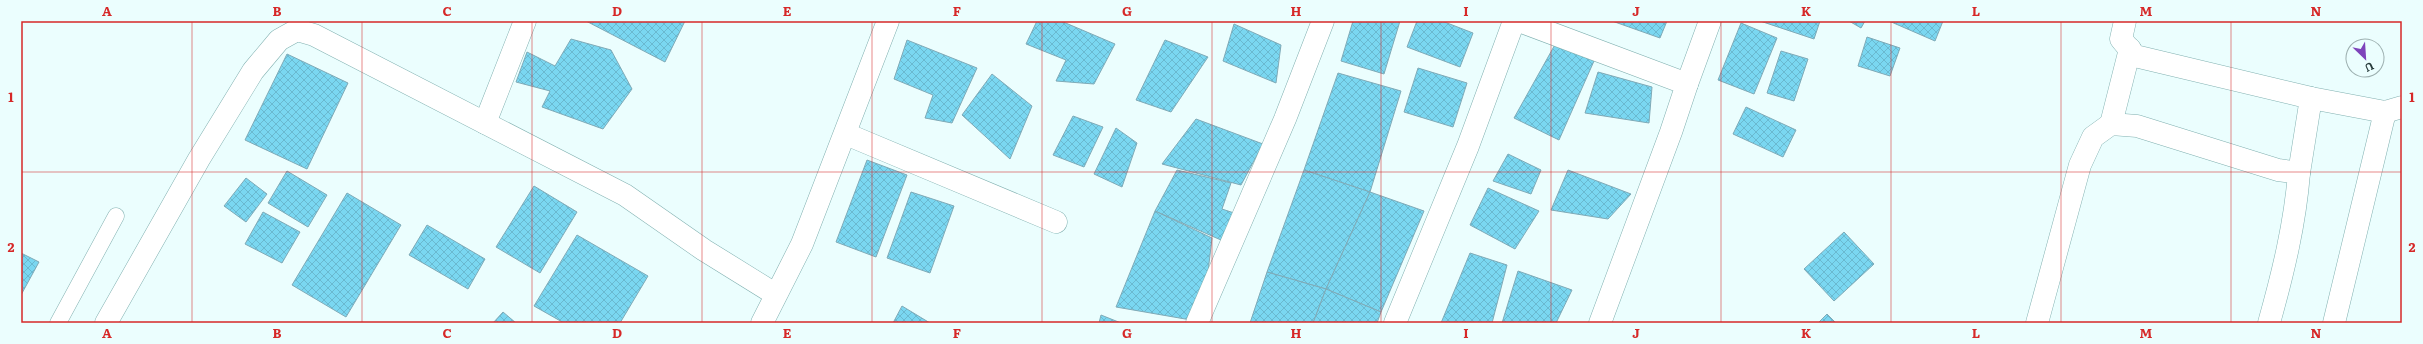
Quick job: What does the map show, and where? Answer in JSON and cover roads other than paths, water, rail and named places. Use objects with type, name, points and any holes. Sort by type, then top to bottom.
[{"type":"street","points":[[485,123],[525,21]]},
{"type":"street","points":[[762,323],[775,294],[802,244],[846,134],[888,21]]},
{"type":"street","points":[[1197,323],[1285,119],[1323,21]]},
{"type":"street","points":[[1396,323],[1468,146],[1514,21]]},
{"type":"street","points":[[1519,21],[1686,84]]},
{"type":"street","points":[[1600,323],[1671,132],[1686,84],[1710,21]]},
{"type":"street","points":[[2125,21],[2121,39],[2135,56],[2311,98],[2394,110],[2334,323]]},
{"type":"street","points":[[106,323],[199,158],[253,71],[279,40],[297,30],[314,35],[625,195],[704,250],[775,294]]},
{"type":"street","points":[[2037,323],[2080,165],[2093,137],[2111,124],[2130,49]]},
{"type":"street","points":[[2269,323],[2284,270],[2296,207],[2299,173],[2311,98]]},
{"type":"street","points":[[2111,124],[2137,126],[2278,170],[2299,173]]},
{"type":"street","points":[[846,134],[1056,222]]},
{"type":"lane","points":[[58,323],[116,216]]}]
